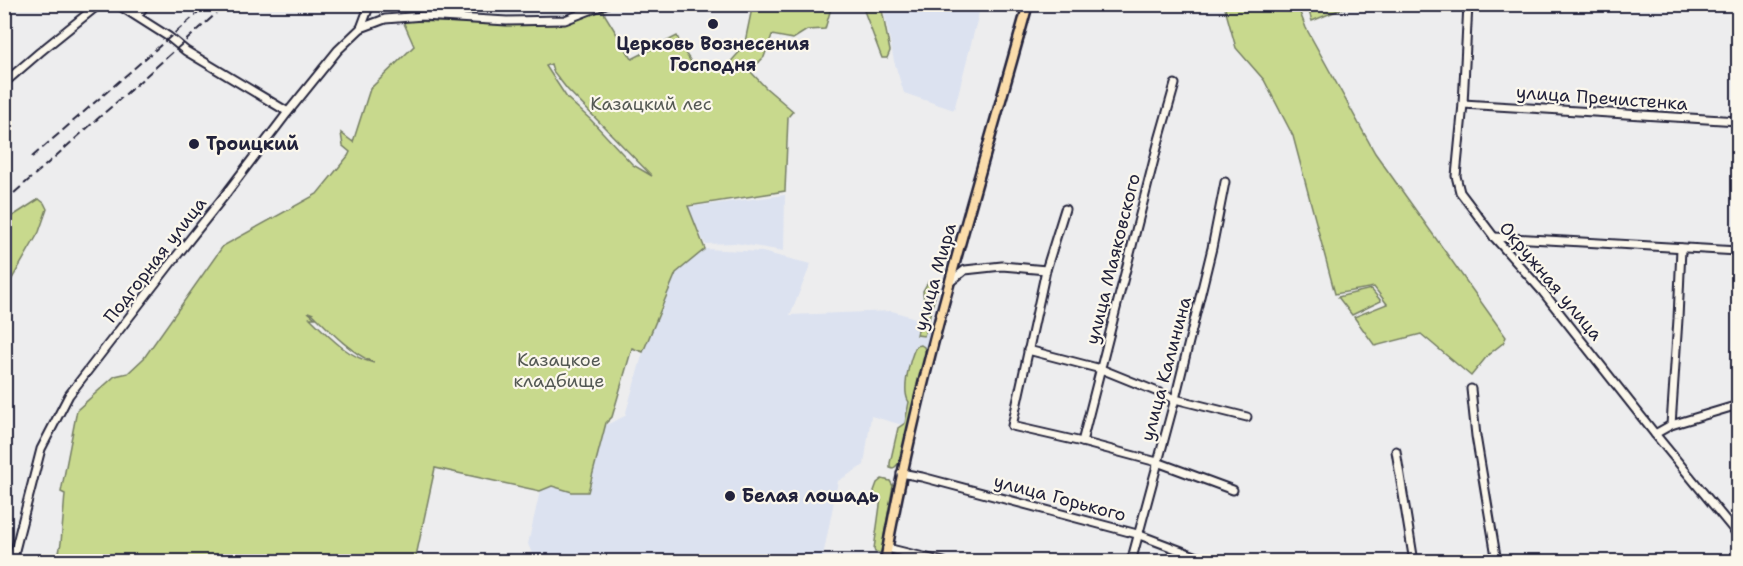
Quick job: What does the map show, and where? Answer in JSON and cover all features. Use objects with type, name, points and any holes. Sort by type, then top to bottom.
[{"type":"main road","name":"улица Мира","points":[[885,561],[913,420],[1028,4]]},
{"type":"street","points":[[4,83],[101,4]]},
{"type":"street","points":[[117,4],[170,37],[185,55],[288,112]]},
{"type":"street","points":[[137,16],[146,4]]},
{"type":"street","name":"Подгорная улица","points":[[12,561],[41,449],[69,395],[288,112],[338,50],[361,28],[370,4]]},
{"type":"street","points":[[361,28],[385,19],[423,16],[507,21],[565,20],[606,4]]},
{"type":"street","name":"Окружная улица","points":[[1468,4],[1464,104],[1456,176],[1460,192],[1494,237],[1543,292],[1738,535]]},
{"type":"street","name":"улица Маяковского","points":[[1082,442],[1175,84]]},
{"type":"street","name":"улица Пречистенка","points":[[1464,104],[1738,121]]},
{"type":"street","name":"улица Калинина","points":[[1131,561],[1175,399],[1212,248],[1225,182]]},
{"type":"street","points":[[1065,209],[1046,270],[1012,426],[1157,462],[1233,490]]},
{"type":"street","points":[[1494,237],[1738,251]]},
{"type":"street","points":[[1671,425],[1681,248]]},
{"type":"street","points":[[950,282],[965,270],[1002,266],[1046,270]]},
{"type":"street","points":[[1028,350],[1101,369],[1175,399],[1247,417]]},
{"type":"street","points":[[1471,389],[1476,436],[1497,561]]},
{"type":"street","points":[[1655,434],[1671,425],[1738,405]]},
{"type":"street","points":[[1396,451],[1414,561]]},
{"type":"street","name":"улица Горького","points":[[902,473],[1137,534],[1208,561]]},
{"type":"street","points":[[887,548],[944,561]]},
{"type":"shaded area","points":[[883,5],[981,5],[954,110],[904,93],[894,61]]},
{"type":"shaded area","points":[[785,195],[784,251],[735,243],[705,244],[688,207]]},
{"type":"shaded area","points":[[705,249],[762,252],[811,264],[790,315],[892,311],[932,323],[906,426],[871,416],[864,465],[838,481],[822,561],[581,561],[534,558],[528,544],[540,491],[551,484],[602,427],[625,416],[643,352],[676,273]]},
{"type":"green space","points":[[768,4],[832,5],[825,29],[807,30],[793,39],[772,35],[764,57],[750,71],[793,111],[788,117],[785,191],[688,206],[705,249],[676,273],[643,352],[632,348],[612,417],[606,423],[588,492],[572,492],[552,486],[540,491],[435,468],[415,561],[57,562],[65,494],[61,492],[77,410],[115,376],[128,373],[144,358],[223,246],[317,194],[350,152],[343,146],[341,133],[353,142],[370,89],[414,46],[403,21],[566,23],[604,10],[632,59],[677,36],[694,66],[725,68],[744,47],[752,8]],"holes":[[[551,64],[553,71],[567,89],[652,176],[633,165],[567,98],[546,66]],[[308,312],[313,314],[349,348],[374,363],[356,356],[339,345],[310,318],[315,318]]]},
{"type":"green space","points":[[843,5],[881,5],[890,51],[887,58],[882,58],[863,8],[849,8]]},
{"type":"green space","points":[[1224,5],[1297,5],[1306,28],[1375,153],[1506,337],[1471,376],[1421,334],[1375,346],[1354,317],[1387,304],[1374,287],[1335,294],[1293,136],[1264,80],[1236,48]]},
{"type":"green space","points":[[1307,5],[1351,5],[1312,21]]},
{"type":"green space","points":[[39,199],[47,209],[39,232],[5,291],[5,221]]},
{"type":"green space","points":[[928,282],[935,282],[938,286],[924,336],[917,335],[924,302],[923,291]]},
{"type":"green space","points":[[1371,289],[1381,301],[1352,315],[1338,297]]},
{"type":"green space","points":[[921,345],[926,354],[900,462],[893,469],[890,468],[890,463],[898,428],[905,423],[909,402],[906,383],[909,366],[916,346]]},
{"type":"green space","points":[[882,479],[890,481],[893,486],[881,553],[875,552],[874,549],[881,498],[875,496],[874,491],[877,483]]},
{"type":"railway","points":[[32,157],[208,4]]},
{"type":"railway","points":[[4,202],[227,4]]},
{"type":"place","name":"Церковь Вознесения Господня","points":[[713,24]]},
{"type":"place","name":"Троицкий","points":[[194,144]]},
{"type":"place","name":"Белая лошадь","points":[[730,496]]},
{"type":"park label","name":"Казацкий лес","points":[[651,104]]},
{"type":"park label","name":"Казацкое кладбище","points":[[559,370]]}]
